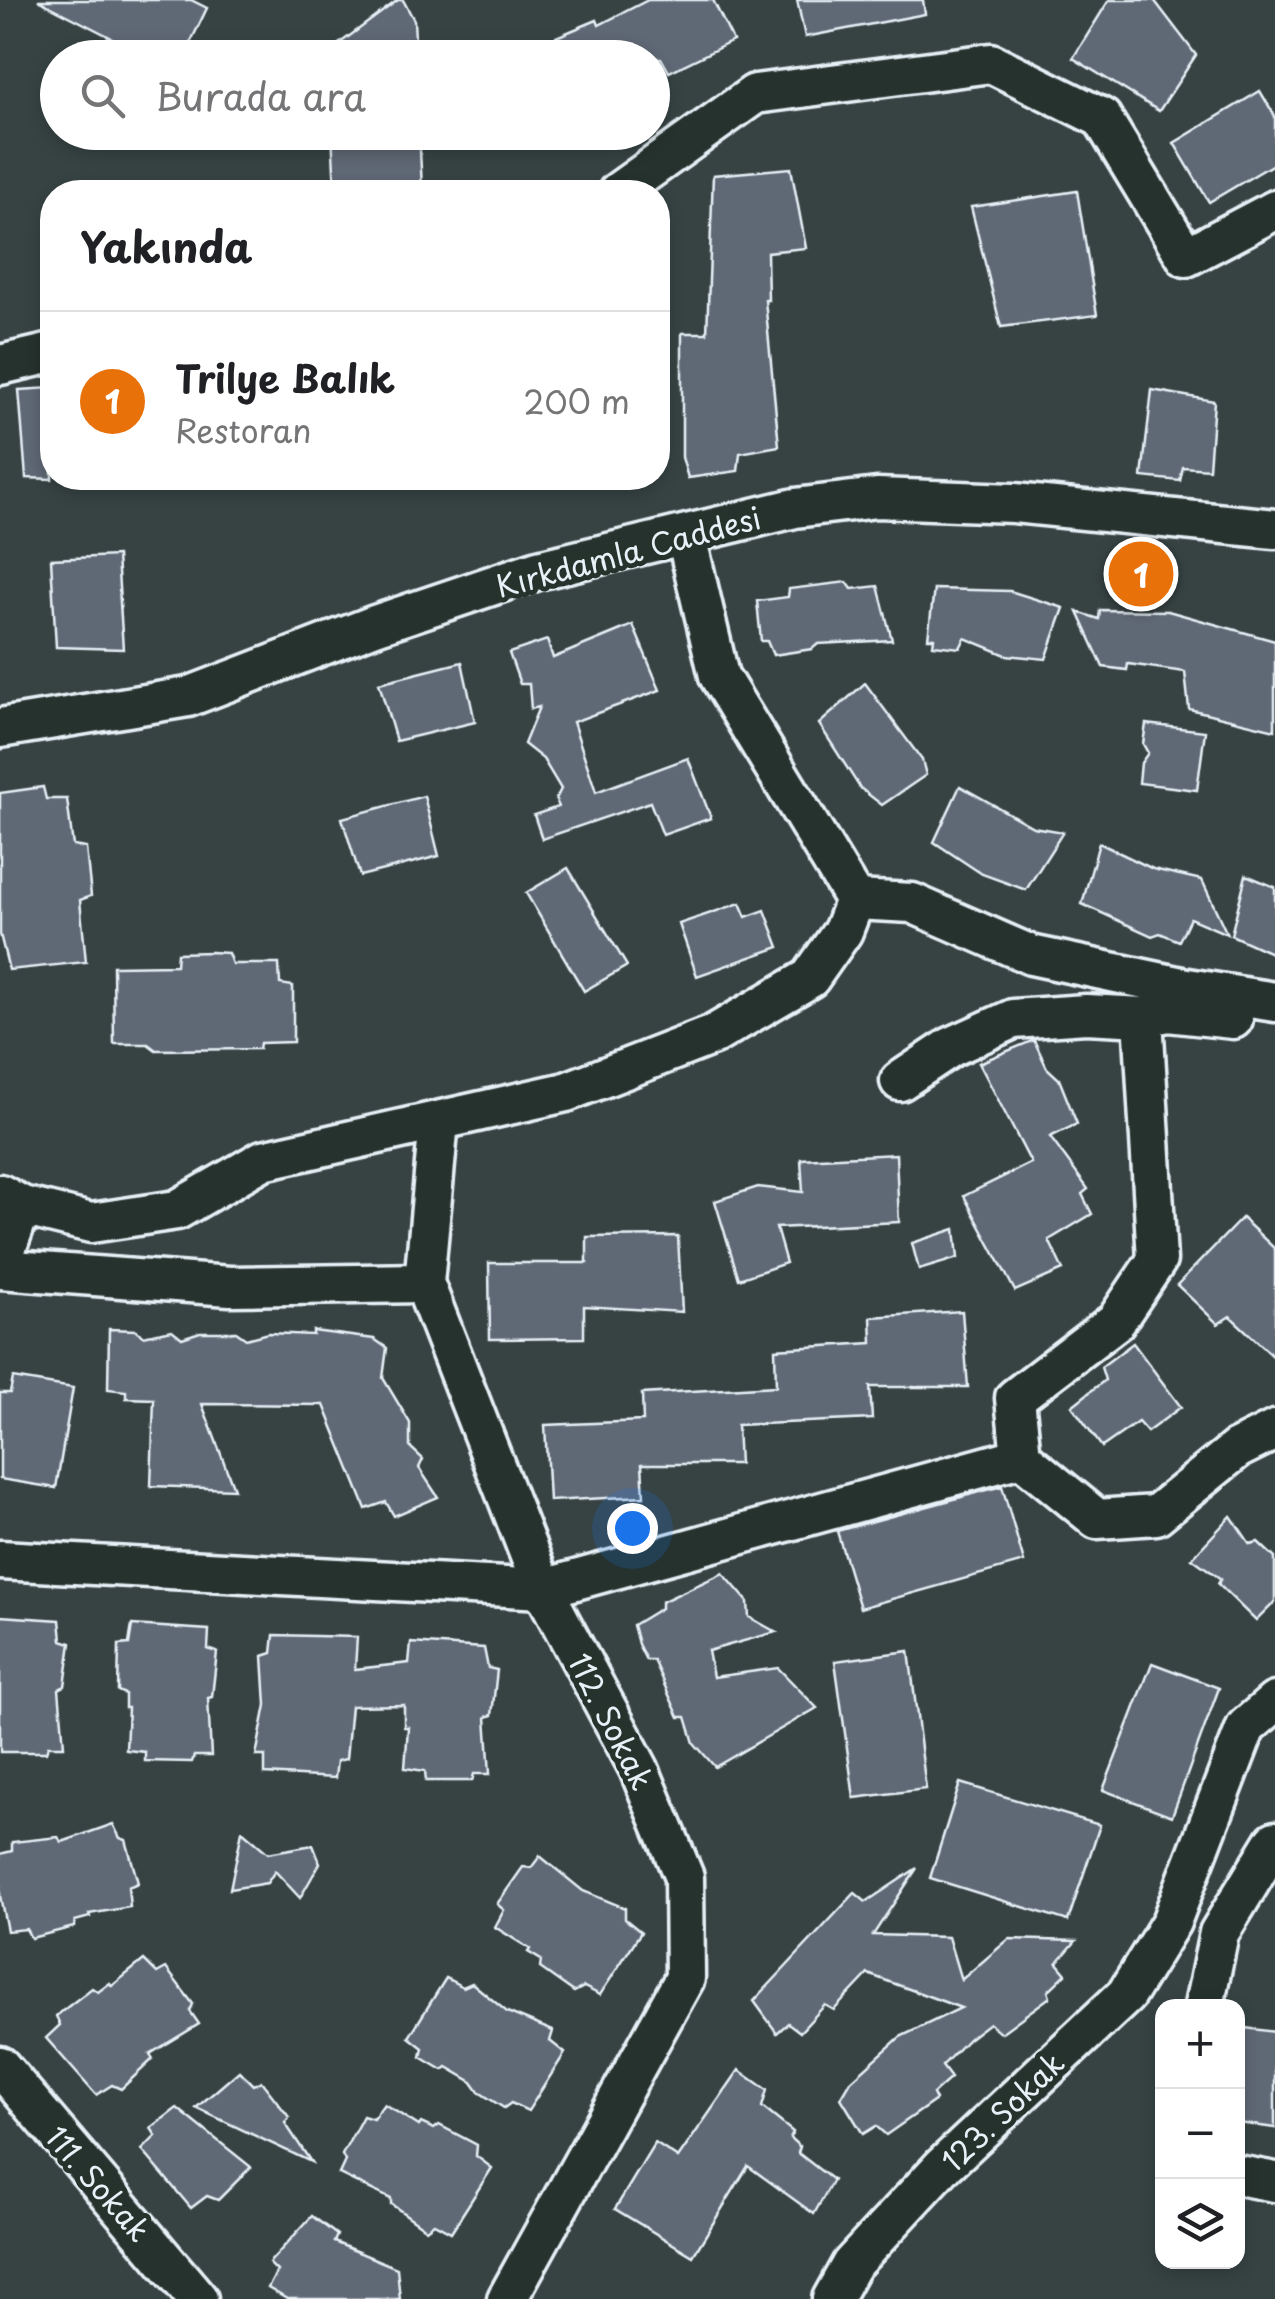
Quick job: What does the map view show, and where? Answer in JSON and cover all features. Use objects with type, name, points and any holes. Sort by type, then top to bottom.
[{"type":"street","points":[[635,180],[755,94],[991,63],[1102,118],[1186,257],[1275,210]]},
{"type":"street","points":[[0,365],[40,356]]},
{"type":"street","name":"Kırkdamla Caddesi","points":[[0,728],[188,697],[375,625],[538,570],[795,508],[876,498],[1014,503],[1275,529]]},
{"type":"street","points":[[686,536],[719,676],[856,900]]},
{"type":"street","points":[[856,900],[912,903],[1031,955],[1275,1002]]},
{"type":"street","points":[[424,1283],[230,1286],[0,1267],[11,1200],[91,1223],[177,1210],[263,1160],[566,1092],[713,1035],[810,978],[844,931],[856,900]]},
{"type":"street","points":[[900,1081],[951,1047],[1013,1018],[1086,1014],[1143,1017],[1168,1012],[1275,1024]]},
{"type":"street","points":[[1143,1017],[1157,1260],[1116,1320],[1016,1398],[1021,1458],[1097,1519],[1156,1516],[1237,1449],[1275,1430]]},
{"type":"street","name":"112. Sokak","points":[[439,1121],[424,1283],[543,1589],[639,1769],[684,1877],[684,1978],[506,2299]]},
{"type":"street","points":[[0,1560],[543,1589],[1021,1458]]},
{"type":"street","name":"123. Sokak","points":[[832,2299],[852,2265],[942,2167],[1126,1995],[1171,1922],[1246,1727],[1275,1702]]},
{"type":"street","points":[[1205,1999],[1219,1934],[1275,1840]]},
{"type":"street","points":[[1171,1922],[1219,1934]]},
{"type":"street","name":"111. Sokak","points":[[0,2066],[198,2299]]},
{"type":"street","points":[[1245,2177],[1275,2182]]},
{"type":"building","points":[[38,0],[191,0],[207,8],[192,40],[116,40]]},
{"type":"building","points":[[398,0],[403,0],[414,20],[415,40],[344,40]]},
{"type":"building","points":[[648,0],[713,0],[733,41],[670,72],[670,40],[549,40],[597,20],[599,25]]},
{"type":"building","points":[[797,0],[923,0],[925,14],[805,37]]},
{"type":"building","points":[[1109,0],[1154,0],[1196,55],[1159,111],[1073,58]]},
{"type":"building","points":[[1260,91],[1275,116],[1275,163],[1209,202],[1174,143]]},
{"type":"building","points":[[333,150],[420,150],[422,180],[334,180]]},
{"type":"building","points":[[791,168],[806,248],[767,252],[765,300],[779,446],[740,453],[738,471],[688,478],[682,457],[682,333],[707,333],[713,175]]},
{"type":"building","points":[[1077,191],[1097,315],[1001,327],[971,207]]},
{"type":"building","points":[[40,389],[40,479],[26,478],[19,390]]},
{"type":"building","points":[[1152,390],[1214,401],[1209,469],[1183,467],[1180,481],[1142,477]]},
{"type":"building","points":[[117,556],[123,649],[56,647],[51,559]]},
{"type":"building","points":[[847,582],[852,589],[878,586],[892,640],[818,644],[812,649],[773,655],[767,641],[761,641],[757,601],[788,597],[789,589]]},
{"type":"building","points":[[934,589],[1010,591],[1064,608],[1046,659],[1006,655],[965,638],[960,648],[933,645],[934,638],[928,638]]},
{"type":"building","points":[[1100,610],[1168,611],[1275,641],[1275,730],[1189,709],[1185,672],[1128,664],[1127,670],[1103,667],[1078,612],[1099,619]]},
{"type":"building","points":[[633,625],[660,690],[573,722],[596,792],[688,758],[711,818],[663,835],[650,802],[542,839],[534,815],[558,807],[556,799],[561,789],[543,759],[524,744],[539,707],[531,709],[529,684],[520,684],[509,653],[547,640],[553,658]]},
{"type":"building","points":[[462,662],[475,722],[396,741],[379,683]]},
{"type":"building","points":[[865,683],[922,760],[926,775],[882,805],[860,788],[819,724]]},
{"type":"building","points":[[1146,724],[1205,731],[1197,790],[1139,783],[1141,763],[1148,753],[1143,744]]},
{"type":"building","points":[[960,786],[1033,827],[1063,832],[1026,890],[982,874],[934,842]]},
{"type":"building","points":[[43,787],[46,799],[67,799],[73,846],[86,848],[91,896],[80,900],[86,962],[9,970],[0,934],[0,793]]},
{"type":"building","points":[[424,796],[439,856],[360,876],[342,818]]},
{"type":"building","points":[[1099,843],[1153,869],[1202,880],[1227,934],[1190,918],[1179,941],[1160,933],[1152,936],[1082,904]]},
{"type":"building","points":[[568,868],[627,966],[584,991],[526,893]]},
{"type":"building","points":[[1246,875],[1275,887],[1275,955],[1231,935]]},
{"type":"building","points":[[740,903],[746,917],[765,910],[779,947],[697,976],[679,924]]},
{"type":"building","points":[[177,953],[228,953],[232,964],[279,964],[280,984],[293,986],[293,1042],[260,1043],[259,1049],[156,1050],[148,1044],[114,1044],[113,966],[176,965]]},
{"type":"building","points":[[1034,1040],[1047,1068],[1059,1079],[1077,1124],[1050,1137],[1088,1189],[1082,1194],[1092,1214],[1049,1240],[1063,1270],[1015,1291],[964,1196],[1031,1163],[979,1063]]},
{"type":"building","points":[[896,1154],[899,1222],[776,1228],[786,1263],[739,1279],[715,1201],[758,1187],[803,1192],[801,1159]]},
{"type":"building","points":[[1242,1218],[1275,1249],[1275,1358],[1230,1316],[1218,1324],[1177,1285]]},
{"type":"building","points":[[955,1229],[958,1258],[919,1270],[912,1243]]},
{"type":"building","points":[[678,1236],[682,1312],[584,1306],[584,1338],[490,1339],[489,1263],[587,1263],[587,1237]]},
{"type":"building","points":[[962,1311],[968,1387],[870,1387],[872,1419],[737,1425],[739,1464],[642,1464],[644,1496],[549,1501],[545,1425],[643,1421],[642,1394],[776,1386],[775,1349],[872,1343],[871,1317]]},
{"type":"building","points":[[109,1329],[136,1330],[143,1336],[172,1330],[182,1338],[200,1332],[236,1332],[246,1339],[268,1333],[313,1335],[313,1331],[374,1339],[387,1348],[383,1378],[410,1423],[410,1447],[423,1459],[419,1468],[438,1497],[394,1516],[386,1502],[366,1509],[324,1405],[202,1404],[234,1489],[151,1486],[154,1399],[126,1398],[126,1391],[108,1389]]},
{"type":"building","points":[[1133,1343],[1181,1407],[1147,1432],[1138,1422],[1102,1447],[1072,1406],[1105,1380],[1101,1367]]},
{"type":"building","points":[[13,1378],[73,1388],[56,1488],[0,1479],[0,1393],[10,1393]]},
{"type":"building","points":[[1002,1486],[1024,1562],[860,1608],[837,1531]]},
{"type":"building","points":[[1231,1516],[1250,1544],[1258,1542],[1275,1558],[1275,1602],[1256,1621],[1218,1584],[1221,1579],[1192,1558]]},
{"type":"building","points":[[723,1573],[748,1602],[749,1617],[776,1632],[708,1651],[713,1677],[778,1668],[817,1708],[715,1767],[694,1743],[686,1717],[679,1717],[653,1660],[646,1660],[633,1625],[661,1608],[661,1602]]},
{"type":"building","points":[[0,1616],[60,1620],[62,1640],[71,1643],[65,1686],[59,1689],[64,1746],[48,1746],[46,1752],[0,1752]]},
{"type":"building","points":[[132,1625],[209,1630],[208,1649],[217,1652],[212,1697],[208,1698],[211,1756],[194,1756],[192,1762],[145,1761],[145,1752],[126,1750],[128,1708],[125,1694],[118,1691],[119,1645],[129,1644]]},
{"type":"building","points":[[274,1635],[357,1637],[355,1669],[409,1663],[411,1643],[484,1648],[488,1668],[497,1670],[492,1715],[486,1717],[490,1774],[474,1774],[472,1781],[426,1781],[425,1771],[405,1768],[408,1727],[404,1727],[404,1705],[351,1706],[346,1759],[337,1761],[335,1778],[265,1774],[265,1756],[256,1756],[266,1705],[263,1656],[272,1653]]},
{"type":"building","points":[[909,1651],[926,1789],[854,1798],[835,1661]]},
{"type":"building","points":[[1152,1663],[1219,1688],[1172,1816],[1103,1790]]},
{"type":"building","points":[[960,1783],[1100,1825],[1068,1921],[930,1878]]},
{"type":"building","points":[[113,1824],[120,1838],[126,1840],[138,1883],[128,1887],[130,1907],[89,1914],[90,1917],[75,1921],[74,1927],[31,1938],[26,1929],[7,1931],[0,1896],[0,1854],[12,1851],[12,1842],[58,1837],[62,1842]]},
{"type":"building","points":[[242,1831],[268,1853],[313,1845],[320,1863],[300,1898],[275,1871],[267,1883],[230,1889]]},
{"type":"building","points":[[540,1856],[583,1891],[625,1908],[625,1919],[641,1932],[600,1995],[584,1987],[574,1992],[540,1968],[541,1960],[528,1952],[530,1949],[495,1927],[504,1910],[497,1904],[523,1867],[531,1868]]},
{"type":"building","points":[[917,1868],[873,1935],[948,1937],[961,1980],[1009,1939],[1076,1941],[1057,1963],[1066,1974],[1048,1991],[1050,1997],[1001,2033],[989,2023],[968,2039],[942,2066],[951,2078],[933,2094],[936,2100],[886,2135],[876,2126],[863,2134],[841,2098],[851,2081],[900,2037],[961,2008],[868,1974],[834,2010],[825,2005],[800,2032],[788,2023],[777,2033],[754,2001],[855,1893],[866,1902]]},
{"type":"building","points":[[144,1960],[157,1973],[166,1968],[193,2004],[190,2011],[199,2024],[150,2054],[153,2059],[121,2089],[112,2085],[96,2095],[46,2038],[60,2025],[56,2016],[92,1988],[98,1992],[110,1983],[112,1986]]},
{"type":"building","points":[[446,1978],[463,1987],[472,1983],[507,2012],[553,2031],[550,2041],[565,2053],[528,2111],[511,2103],[504,2108],[479,2092],[471,2081],[421,2057],[423,2048],[409,2037]]},
{"type":"building","points":[[1245,2028],[1275,2032],[1275,2128],[1245,2124]]},
{"type":"building","points":[[739,2070],[767,2090],[762,2107],[793,2132],[790,2138],[800,2147],[798,2153],[833,2180],[814,2214],[748,2166],[693,2256],[615,2209],[655,2143],[678,2158]]},
{"type":"building","points":[[239,2071],[253,2085],[261,2081],[289,2117],[285,2123],[311,2162],[196,2108]]},
{"type":"building","points":[[384,2104],[419,2126],[421,2123],[434,2129],[439,2125],[477,2145],[476,2156],[492,2168],[451,2232],[434,2223],[426,2229],[391,2204],[391,2199],[339,2174],[345,2161],[342,2155],[363,2116],[373,2119]]},
{"type":"building","points":[[177,2108],[251,2167],[218,2200],[207,2196],[191,2208],[142,2150],[156,2136],[151,2128]]},
{"type":"building","points":[[312,2216],[337,2235],[334,2242],[397,2268],[400,2299],[287,2299],[268,2288],[277,2271],[269,2263]]},
{"type":"place","name":"Trilye Balık","points":[[1141,574]]}]
